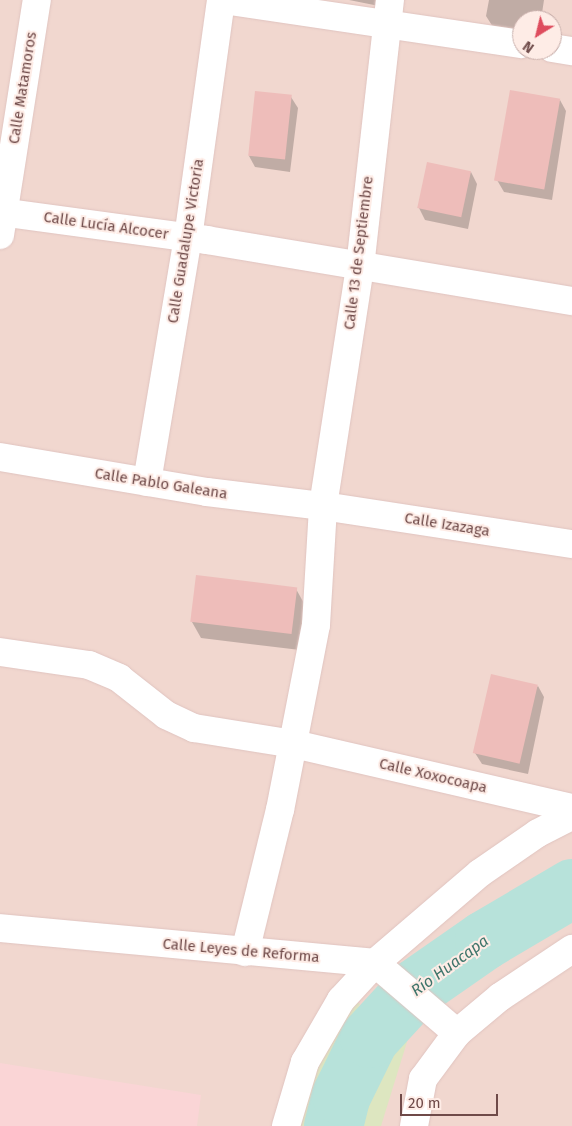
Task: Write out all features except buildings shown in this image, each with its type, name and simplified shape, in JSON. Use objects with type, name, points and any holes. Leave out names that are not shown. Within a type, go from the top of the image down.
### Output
[{"type":"street","name":"Calle Matamoros","points":[[1,220],[37,0]]},
{"type":"street","points":[[222,0],[388,11],[512,42]]},
{"type":"street","name":"Calle Guadalupe Victoria","points":[[147,482],[188,238],[222,0]]},
{"type":"street","name":"Calle 13 de Septiembre","points":[[294,744],[316,625],[322,506],[360,267],[388,11]]},
{"type":"street","name":"Calle Lucía Alcocer","points":[[1,220],[188,238],[572,301]]},
{"type":"street","name":"Calle Pablo Galeana","points":[[0,458],[147,482],[322,506]]},
{"type":"street","name":"Calle Izazaga","points":[[322,506],[572,544]]},
{"type":"street","name":"Calle Xoxocoapa","points":[[0,652],[89,665],[119,678],[166,715],[194,728],[294,744],[572,808]]},
{"type":"street","points":[[245,952],[294,744]]},
{"type":"street","points":[[286,1126],[305,1062],[341,1000],[381,967],[480,873],[538,833],[572,816]]},
{"type":"street","name":"Calle Leyes de Reforma","points":[[0,928],[381,967]]},
{"type":"street","points":[[414,1126],[423,1079],[457,1033],[500,997],[572,949]]},
{"type":"street","points":[[381,967],[457,1033]]},
{"type":"shaded area","points":[[0,0],[572,0],[572,1126],[0,1126]]},
{"type":"shaded area","points":[[0,1063],[201,1095],[197,1126],[0,1126]]},
{"type":"green space","points":[[349,995],[360,1004],[333,1050],[315,1098],[309,1126],[289,1126]]},
{"type":"green space","points":[[393,1032],[407,1042],[381,1126],[362,1126],[379,1058]]},
{"type":"waterway","name":"Río Huacapa","points":[[333,1126],[341,1095],[369,1038],[415,988],[484,940],[572,888]]}]
